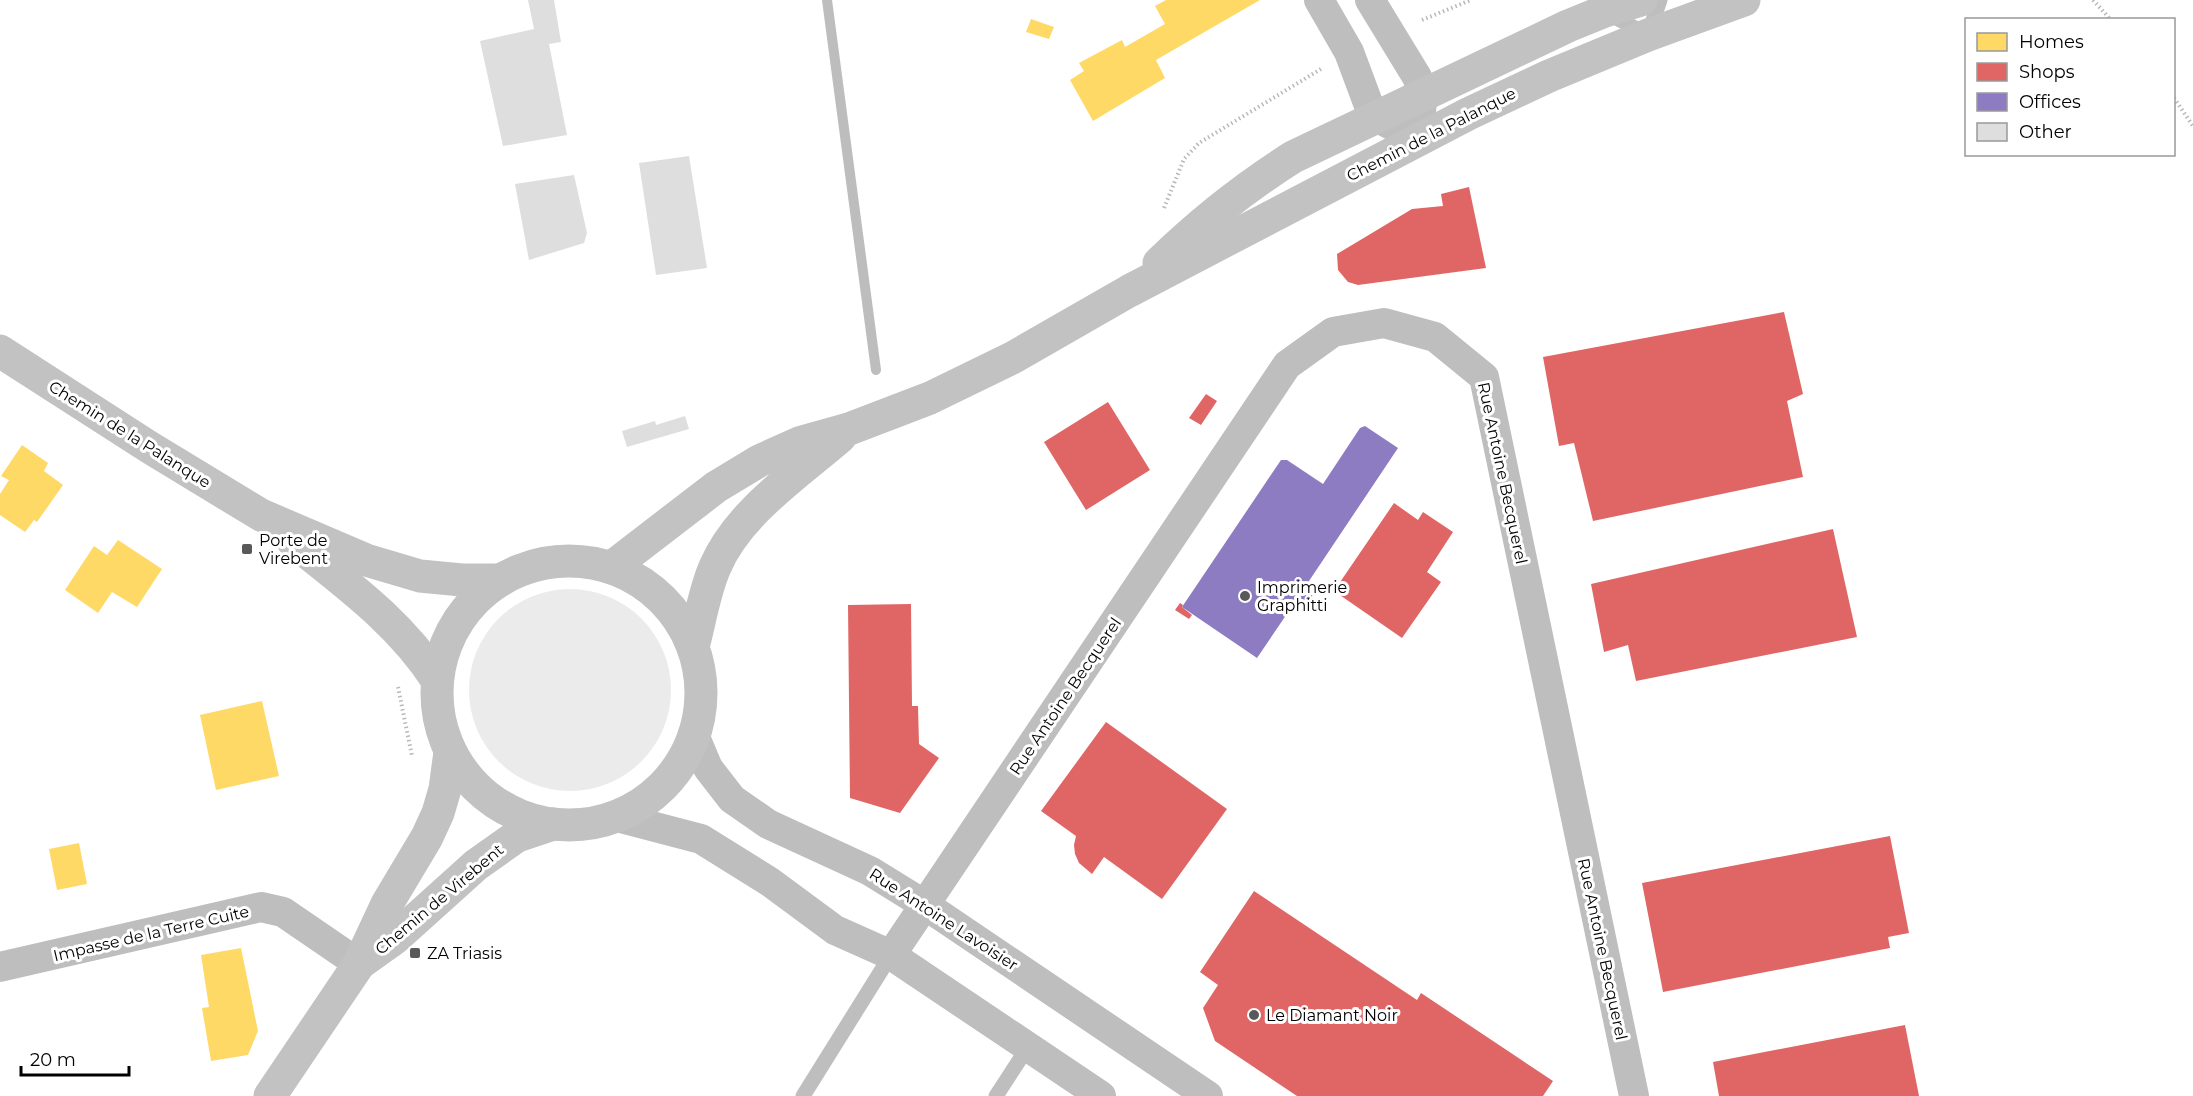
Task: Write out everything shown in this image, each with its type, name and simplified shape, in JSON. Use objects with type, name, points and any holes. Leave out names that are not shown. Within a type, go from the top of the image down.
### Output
[{"type":"street","points":[[1319,0],[1349,52],[1368,103],[1376,117],[1418,139],[1424,93],[1417,77],[1370,0]]},
{"type":"street","name":"Chemin de la Palanque","points":[[1129,291],[1192,230],[1252,183],[1293,157],[1568,26],[1602,6],[1641,0]]},
{"type":"street","name":"Chemin de la Palanque","points":[[612,567],[716,488],[759,461],[799,443],[849,429],[930,398],[1014,357],[1129,291],[1418,139],[1549,76],[1648,35],[1744,0]]},
{"type":"street","name":"Rue Antoine Becquerel","points":[[891,956],[1287,366],[1333,332],[1384,323],[1435,337],[1484,377],[1634,1096]]},
{"type":"street","name":"Chemin de la Palanque","points":[[0,351],[149,447],[261,515],[366,560],[420,576],[462,580],[500,580]]},
{"type":"street","name":"Chemin de la Palanque","points":[[693,647],[714,568],[724,548],[751,514],[849,429]]},
{"type":"street","name":"Chemin de la Palanque","points":[[261,515],[393,624],[421,655],[437,680]]},
{"type":"street","points":[[554,561],[583,561],[612,567],[647,585],[674,613],[693,647],[701,676],[701,707],[694,737],[677,771],[650,798],[617,817],[585,825],[553,824],[521,817],[492,801],[468,779],[450,752],[438,717],[437,680],[447,641],[468,606],[500,580],[526,568],[554,561]]},
{"type":"street","name":"Rue Antoine Lavoisier","points":[[694,737],[708,768],[732,799],[768,824],[870,871],[925,904],[1208,1096]]},
{"type":"street","name":"Chemin de Virebent","points":[[270,1096],[359,964],[387,904],[427,837],[438,813],[445,789],[450,752]]},
{"type":"street","points":[[617,817],[700,840],[770,882],[835,930],[891,956],[1101,1096]]},
{"type":"street","name":"Chemin de Virebent","points":[[359,964],[395,938],[476,865],[517,836],[553,824]]},
{"type":"street","name":"Impasse de la Terre Cuite","points":[[0,968],[261,907],[283,912],[359,964]]},
{"type":"lane","points":[[1602,6],[1648,35],[1660,0]]},
{"type":"lane","points":[[803,1096],[891,956]]},
{"type":"lane","points":[[996,1096],[1028,1047]]},
{"type":"path","points":[[1390,32],[1471,0]]},
{"type":"path","points":[[2093,0],[2109,18]]},
{"type":"path","points":[[1163,209],[1184,159],[1199,143],[1349,52]]},
{"type":"path","points":[[2175,99],[2193,126]]},
{"type":"path","points":[[397,683],[412,766]]},
{"type":"shaded area","points":[[560,589],[580,589],[609,596],[642,618],[664,651],[671,690],[664,729],[642,762],[609,784],[580,791],[560,791],[531,784],[498,762],[476,729],[469,700],[469,680],[476,651],[498,618],[531,596]]},
{"type":"building: Homes","points":[[1166,0],[1260,0],[1156,60],[1165,78],[1093,121],[1070,80],[1084,71],[1079,63],[1122,40],[1125,47],[1165,24],[1155,6]]},
{"type":"building: Homes","points":[[1031,19],[1054,27],[1049,39],[1026,32]]},
{"type":"building: Homes","points":[[22,445],[48,463],[44,471],[63,485],[37,522],[34,520],[25,532],[0,515],[0,494],[9,480],[1,476]]},
{"type":"building: Homes","points":[[118,540],[162,569],[137,607],[112,592],[98,613],[65,590],[94,546],[107,555]]},
{"type":"building: Homes","points":[[262,701],[279,776],[216,790],[200,715]]},
{"type":"building: Homes","points":[[79,843],[87,884],[57,890],[49,849]]},
{"type":"building: Homes","points":[[241,948],[258,1031],[248,1055],[211,1061],[202,1008],[209,1007],[201,955]]},
{"type":"building: Shops","points":[[1469,187],[1486,268],[1358,285],[1348,282],[1338,270],[1337,254],[1412,209],[1443,206],[1441,194]]},
{"type":"building: Shops","points":[[1784,312],[1803,394],[1787,401],[1803,477],[1593,521],[1574,443],[1559,446],[1543,357]]},
{"type":"building: Shops","points":[[1206,394],[1217,401],[1201,425],[1189,418]]},
{"type":"building: Shops","points":[[1108,402],[1150,470],[1086,510],[1044,442]]},
{"type":"building: Shops","points":[[1394,503],[1418,520],[1423,512],[1453,532],[1427,572],[1441,582],[1402,638],[1334,591]]},
{"type":"building: Shops","points":[[1833,529],[1857,637],[1636,681],[1628,645],[1604,652],[1591,584]]},
{"type":"building: Shops","points":[[1180,603],[1192,615],[1189,619],[1175,610]]},
{"type":"building: Shops","points":[[911,604],[912,706],[918,706],[919,744],[939,758],[900,813],[850,798],[848,605]]},
{"type":"building: Shops","points":[[1106,722],[1227,809],[1162,899],[1104,857],[1092,874],[1079,863],[1075,854],[1076,836],[1041,811]]},
{"type":"building: Shops","points":[[1890,836],[1909,933],[1888,937],[1890,948],[1663,992],[1642,883]]},
{"type":"building: Shops","points":[[1254,891],[1417,1000],[1421,993],[1553,1081],[1543,1096],[1297,1096],[1215,1041],[1203,1008],[1218,985],[1200,972]]},
{"type":"building: Shops","points":[[1905,1025],[1919,1096],[1719,1096],[1713,1062]]},
{"type":"building: Offices","points":[[1365,426],[1398,448],[1307,584],[1316,590],[1304,608],[1295,602],[1257,658],[1182,607],[1281,460],[1287,460],[1323,484],[1360,428]]},
{"type":"building: Other","points":[[528,0],[554,0],[561,42],[549,44],[567,135],[503,146],[480,41],[534,29]]},
{"type":"building: Other","points":[[689,156],[707,268],[656,275],[639,163]]},
{"type":"building: Other","points":[[574,175],[587,233],[584,243],[529,260],[515,184]]},
{"type":"building: Other","points":[[685,416],[689,429],[627,447],[622,431],[655,421],[656,425]]},
{"type":"waterway","points":[[827,0],[876,370]]},
{"type":"place","name":"Porte de Virebent","points":[[247,549]]},
{"type":"place","name":"Imprimerie Graphitti","points":[[1245,596]]},
{"type":"place","name":"ZA Triasis","points":[[415,953]]},
{"type":"place","name":"Le Diamant Noir","points":[[1254,1015]]}]
